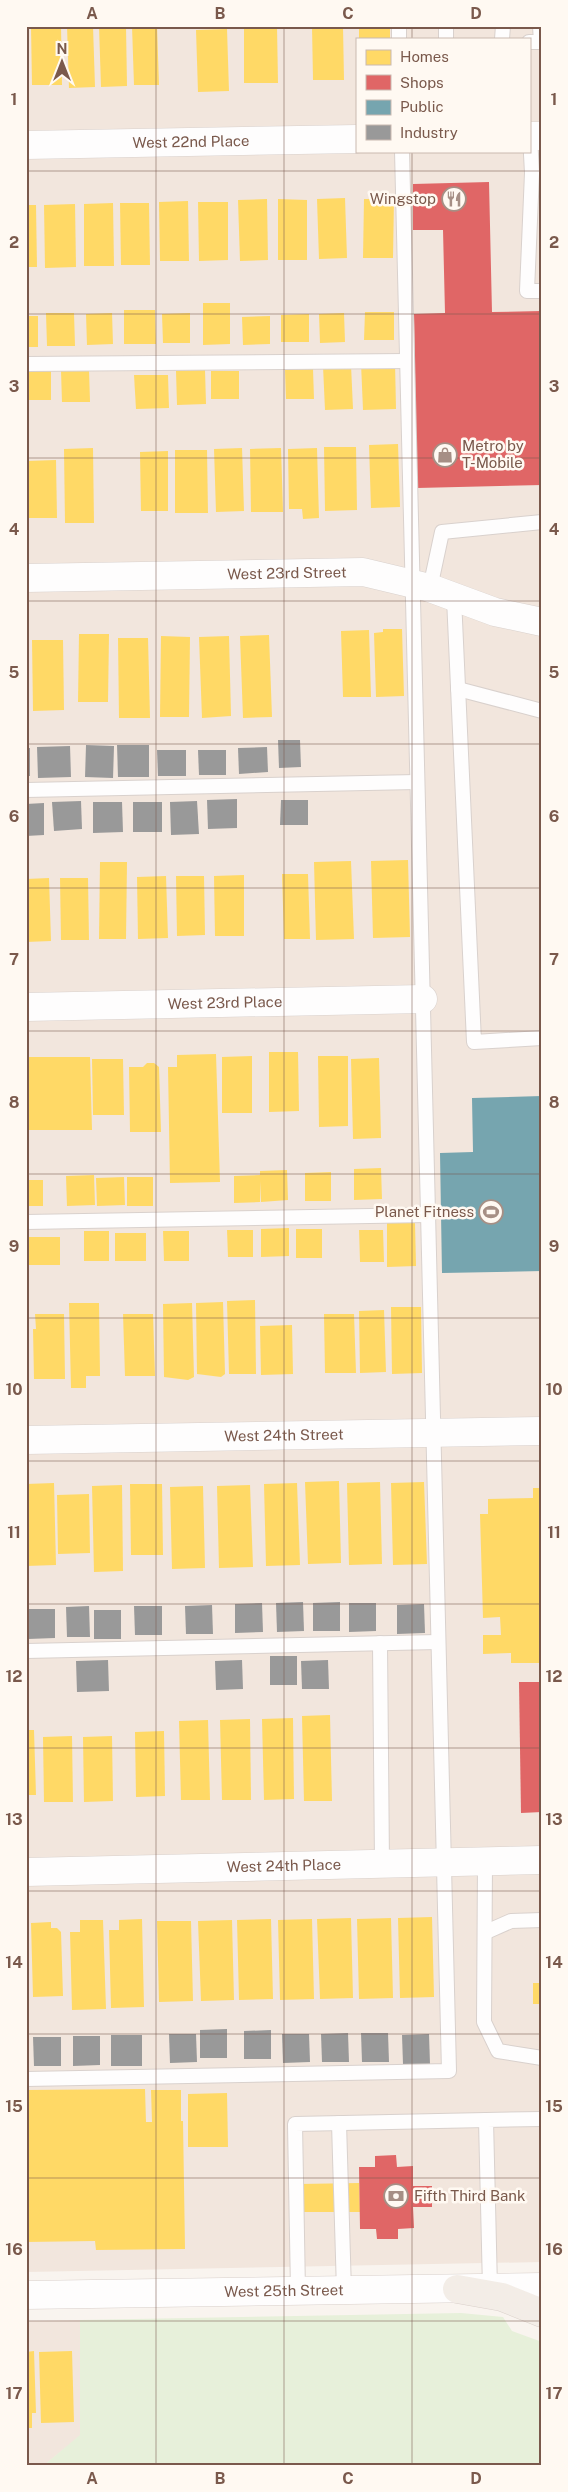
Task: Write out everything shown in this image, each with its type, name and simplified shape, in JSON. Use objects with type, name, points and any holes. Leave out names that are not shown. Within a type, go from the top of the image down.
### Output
[{"type":"main road","points":[[456,2289],[502,2297],[542,2313]]},
{"type":"street","name":"West 22nd Place","points":[[26,145],[356,138]]},
{"type":"street","name":"West 23rd Street","points":[[26,578],[363,572],[432,590],[495,612],[542,622]]},
{"type":"street","name":"West 23rd Place","points":[[26,1007],[423,999]]},
{"type":"street","name":"West 24th Street","points":[[26,1440],[542,1431]]},
{"type":"street","name":"West 24th Place","points":[[26,1872],[542,1860]]},
{"type":"street","name":"West 25th Street","points":[[26,2295],[542,2287]]},
{"type":"lane","points":[[530,42],[541,42],[540,26]]},
{"type":"lane","points":[[534,136],[527,291],[542,291]]},
{"type":"lane","points":[[402,152],[407,361],[432,590],[458,689],[474,1042],[542,1038]]},
{"type":"lane","points":[[26,364],[407,361]]},
{"type":"lane","points":[[26,2079],[449,2071],[418,782],[432,590],[442,532],[542,522]]},
{"type":"lane","points":[[458,689],[542,711]]},
{"type":"lane","points":[[26,790],[418,782]]},
{"type":"lane","points":[[26,1222],[428,1215]]},
{"type":"lane","points":[[26,1650],[438,1642]]},
{"type":"lane","points":[[380,1643],[382,1864]]},
{"type":"lane","points":[[485,1862],[484,2022],[498,2051],[542,2058]]},
{"type":"lane","points":[[486,1932],[511,1921],[542,1920]]},
{"type":"lane","points":[[298,2291],[295,2124],[542,2119]]},
{"type":"lane","points":[[486,2120],[490,2288]]},
{"type":"lane","points":[[339,2123],[344,2291]]},
{"type":"shaded area","points":[[26,26],[542,26],[542,2262],[26,2272]]},
{"type":"shaded area","points":[[80,2320],[80,2436],[43,2466],[26,2466],[26,2321]]},
{"type":"green space","points":[[461,2313],[503,2317],[512,2331],[542,2342],[542,2466],[43,2466],[80,2435],[80,2320]]},
{"type":"building: Homes","points":[[31,26],[61,26],[62,85],[32,85]]},
{"type":"building: Homes","points":[[67,26],[93,26],[95,87],[69,88]]},
{"type":"building: Homes","points":[[99,26],[126,26],[127,86],[101,87]]},
{"type":"building: Homes","points":[[132,26],[157,26],[159,85],[134,85]]},
{"type":"building: Homes","points":[[244,26],[277,26],[278,83],[244,83]]},
{"type":"building: Homes","points":[[312,26],[343,26],[344,80],[313,80]]},
{"type":"building: Homes","points":[[359,26],[390,26],[390,38],[359,38]]},
{"type":"building: Homes","points":[[227,29],[229,91],[198,92],[196,30]]},
{"type":"building: Homes","points":[[345,198],[347,258],[319,259],[317,199]]},
{"type":"building: Homes","points":[[267,199],[268,260],[240,261],[238,200]]},
{"type":"building: Homes","points":[[278,199],[307,200],[307,260],[278,260]]},
{"type":"building: Homes","points":[[364,199],[394,199],[393,258],[363,258]]},
{"type":"building: Homes","points":[[188,201],[189,261],[160,261],[159,202]]},
{"type":"building: Homes","points":[[198,202],[228,202],[228,260],[199,261]]},
{"type":"building: Homes","points":[[113,203],[114,266],[84,266],[84,204]]},
{"type":"building: Homes","points":[[120,203],[149,203],[150,265],[121,265]]},
{"type":"building: Homes","points":[[75,204],[76,267],[45,268],[44,205]]},
{"type":"building: Homes","points":[[26,205],[36,205],[37,267],[26,267]]},
{"type":"building: Homes","points":[[203,303],[230,303],[230,344],[203,345]]},
{"type":"building: Homes","points":[[124,310],[155,310],[156,344],[124,344]]},
{"type":"building: Homes","points":[[365,312],[394,312],[394,340],[364,340]]},
{"type":"building: Homes","points":[[46,313],[74,313],[75,346],[47,346]]},
{"type":"building: Homes","points":[[112,313],[113,344],[87,345],[86,314]]},
{"type":"building: Homes","points":[[190,313],[190,343],[163,343],[162,314]]},
{"type":"building: Homes","points":[[344,313],[345,342],[320,343],[319,314]]},
{"type":"building: Homes","points":[[309,314],[309,342],[281,342],[281,315]]},
{"type":"building: Homes","points":[[26,316],[38,316],[38,347],[26,347]]},
{"type":"building: Homes","points":[[270,316],[270,344],[243,345],[242,317]]},
{"type":"building: Homes","points":[[395,362],[396,409],[363,410],[361,363]]},
{"type":"building: Homes","points":[[351,365],[353,409],[325,410],[323,366]]},
{"type":"building: Homes","points":[[313,369],[314,399],[286,399],[285,370]]},
{"type":"building: Homes","points":[[26,370],[51,370],[51,400],[26,400]]},
{"type":"building: Homes","points":[[89,370],[90,402],[62,402],[61,371]]},
{"type":"building: Homes","points":[[205,370],[206,404],[177,405],[176,371]]},
{"type":"building: Homes","points":[[211,371],[239,371],[239,399],[211,399]]},
{"type":"building: Homes","points":[[134,375],[168,375],[169,408],[136,409]]},
{"type":"building: Homes","points":[[398,444],[400,507],[371,508],[369,445]]},
{"type":"building: Homes","points":[[324,447],[356,447],[357,510],[325,511]]},
{"type":"building: Homes","points":[[93,448],[94,523],[65,523],[64,449]]},
{"type":"building: Homes","points":[[242,448],[244,511],[216,512],[214,449]]},
{"type":"building: Homes","points":[[281,448],[283,512],[251,512],[250,449]]},
{"type":"building: Homes","points":[[317,448],[319,518],[303,519],[302,509],[289,509],[288,449]]},
{"type":"building: Homes","points":[[175,450],[207,450],[208,513],[175,513]]},
{"type":"building: Homes","points":[[168,451],[168,511],[141,511],[140,452]]},
{"type":"building: Homes","points":[[56,460],[57,518],[27,518],[26,461]]},
{"type":"building: Homes","points":[[383,629],[402,629],[404,696],[376,697],[374,633],[383,632]]},
{"type":"building: Homes","points":[[369,630],[371,697],[343,697],[341,631]]},
{"type":"building: Homes","points":[[79,634],[109,634],[108,702],[78,702]]},
{"type":"building: Homes","points":[[269,635],[272,717],[243,718],[240,636]]},
{"type":"building: Homes","points":[[161,636],[190,637],[189,717],[160,717]]},
{"type":"building: Homes","points":[[229,636],[231,716],[202,718],[199,637]]},
{"type":"building: Homes","points":[[118,638],[148,638],[150,718],[119,718]]},
{"type":"building: Homes","points":[[32,640],[63,640],[64,710],[33,711]]},
{"type":"building: Homes","points":[[408,860],[410,937],[373,938],[371,861]]},
{"type":"building: Homes","points":[[351,861],[354,939],[316,940],[314,862]]},
{"type":"building: Homes","points":[[100,862],[127,862],[126,939],[99,939]]},
{"type":"building: Homes","points":[[282,874],[308,874],[310,939],[284,939]]},
{"type":"building: Homes","points":[[244,875],[244,936],[215,936],[214,876]]},
{"type":"building: Homes","points":[[166,876],[168,938],[138,939],[137,877]]},
{"type":"building: Homes","points":[[176,876],[204,876],[205,935],[177,936]]},
{"type":"building: Homes","points":[[49,878],[51,941],[26,942],[26,879]]},
{"type":"building: Homes","points":[[60,878],[88,878],[89,940],[61,940]]},
{"type":"building: Homes","points":[[269,1052],[298,1052],[299,1111],[269,1112]]},
{"type":"building: Homes","points":[[216,1054],[220,1182],[170,1183],[168,1067],[177,1067],[177,1055]]},
{"type":"building: Homes","points":[[252,1056],[252,1113],[222,1113],[222,1057]]},
{"type":"building: Homes","points":[[318,1056],[348,1056],[348,1126],[319,1127]]},
{"type":"building: Homes","points":[[26,1057],[90,1057],[92,1130],[26,1130]]},
{"type":"building: Homes","points":[[379,1058],[381,1138],[353,1139],[351,1059]]},
{"type":"building: Homes","points":[[92,1059],[123,1059],[124,1115],[93,1115]]},
{"type":"building: Homes","points":[[147,1063],[154,1063],[159,1067],[161,1132],[130,1132],[129,1067],[143,1067]]},
{"type":"building: Homes","points":[[381,1168],[382,1199],[354,1200],[354,1169]]},
{"type":"building: Homes","points":[[287,1170],[288,1200],[261,1202],[260,1181],[260,1202],[234,1203],[234,1176],[260,1175],[260,1171]]},
{"type":"building: Homes","points":[[331,1172],[331,1201],[305,1201],[305,1173]]},
{"type":"building: Homes","points":[[94,1175],[95,1205],[67,1206],[66,1176]]},
{"type":"building: Homes","points":[[124,1177],[125,1205],[97,1206],[96,1178]]},
{"type":"building: Homes","points":[[127,1177],[153,1177],[153,1206],[127,1206]]},
{"type":"building: Homes","points":[[26,1180],[43,1180],[43,1206],[26,1206]]},
{"type":"building: Homes","points":[[387,1223],[415,1223],[416,1266],[387,1267]]},
{"type":"building: Homes","points":[[289,1228],[289,1256],[261,1257],[261,1229]]},
{"type":"building: Homes","points":[[296,1229],[322,1229],[322,1258],[296,1258]]},
{"type":"building: Homes","points":[[227,1230],[253,1230],[253,1257],[228,1257]]},
{"type":"building: Homes","points":[[359,1230],[383,1230],[384,1262],[360,1262]]},
{"type":"building: Homes","points":[[84,1231],[109,1231],[109,1261],[84,1261]]},
{"type":"building: Homes","points":[[163,1231],[189,1231],[189,1261],[164,1261]]},
{"type":"building: Homes","points":[[115,1233],[146,1233],[146,1261],[115,1261]]},
{"type":"building: Homes","points":[[29,1237],[60,1237],[60,1265],[29,1265]]},
{"type":"building: Homes","points":[[255,1300],[256,1374],[229,1374],[227,1301]]},
{"type":"building: Homes","points":[[223,1302],[225,1374],[221,1377],[197,1374],[196,1303]]},
{"type":"building: Homes","points":[[69,1303],[99,1303],[100,1376],[86,1376],[86,1388],[71,1388]]},
{"type":"building: Homes","points":[[192,1303],[194,1377],[188,1380],[164,1377],[163,1304]]},
{"type":"building: Homes","points":[[391,1307],[421,1307],[422,1373],[392,1374]]},
{"type":"building: Homes","points":[[384,1310],[386,1372],[360,1373],[359,1311]]},
{"type":"building: Homes","points":[[35,1314],[64,1314],[65,1379],[34,1379],[33,1329],[36,1329]]},
{"type":"building: Homes","points":[[123,1314],[153,1314],[155,1376],[125,1376]]},
{"type":"building: Homes","points":[[324,1314],[354,1314],[356,1373],[325,1373]]},
{"type":"building: Homes","points":[[292,1325],[293,1374],[261,1375],[260,1326]]},
{"type":"building: Homes","points":[[339,1481],[341,1563],[308,1564],[305,1482]]},
{"type":"building: Homes","points":[[380,1482],[382,1564],[349,1565],[347,1483]]},
{"type":"building: Homes","points":[[424,1482],[427,1564],[393,1565],[391,1483]]},
{"type":"building: Homes","points":[[54,1483],[56,1565],[26,1566],[26,1484]]},
{"type":"building: Homes","points":[[297,1483],[300,1565],[266,1566],[264,1484]]},
{"type":"building: Homes","points":[[130,1484],[162,1484],[163,1555],[131,1555]]},
{"type":"building: Homes","points":[[122,1485],[123,1571],[94,1572],[92,1486]]},
{"type":"building: Homes","points":[[250,1485],[253,1567],[219,1568],[217,1486]]},
{"type":"building: Homes","points":[[203,1486],[205,1568],[172,1569],[170,1487]]},
{"type":"building: Homes","points":[[533,1488],[542,1488],[542,1663],[511,1663],[511,1653],[483,1654],[483,1635],[501,1635],[500,1617],[483,1618],[480,1514],[488,1514],[488,1499],[533,1498]]},
{"type":"building: Homes","points":[[89,1494],[90,1553],[58,1554],[57,1495]]},
{"type":"building: Homes","points":[[330,1715],[332,1801],[304,1801],[302,1716]]},
{"type":"building: Homes","points":[[293,1718],[294,1799],[264,1800],[262,1719]]},
{"type":"building: Homes","points":[[250,1719],[251,1800],[222,1800],[220,1720]]},
{"type":"building: Homes","points":[[208,1720],[210,1800],[181,1800],[179,1721]]},
{"type":"building: Homes","points":[[26,1730],[34,1730],[36,1795],[26,1795]]},
{"type":"building: Homes","points":[[164,1731],[165,1796],[136,1797],[135,1732]]},
{"type":"building: Homes","points":[[72,1736],[73,1802],[44,1802],[43,1737]]},
{"type":"building: Homes","points":[[112,1736],[113,1801],[84,1802],[83,1737]]},
{"type":"building: Homes","points":[[432,1917],[434,1997],[400,1998],[398,1918]]},
{"type":"building: Homes","points":[[351,1918],[353,1998],[320,1999],[317,1919]]},
{"type":"building: Homes","points":[[391,1918],[393,1998],[359,1999],[357,1919]]},
{"type":"building: Homes","points":[[142,1919],[144,2007],[111,2008],[109,1930],[119,1930],[119,1920]]},
{"type":"building: Homes","points":[[271,1919],[273,1999],[239,2000],[237,1920]]},
{"type":"building: Homes","points":[[312,1919],[314,1999],[280,2000],[278,1920]]},
{"type":"building: Homes","points":[[80,1920],[103,1920],[106,2009],[72,2010],[70,1932],[80,1932]]},
{"type":"building: Homes","points":[[232,1920],[234,2000],[201,2001],[198,1921]]},
{"type":"building: Homes","points":[[157,1921],[191,1921],[193,2001],[159,2002]]},
{"type":"building: Homes","points":[[51,1922],[51,1928],[57,1928],[61,1932],[63,1996],[33,1997],[31,1923]]},
{"type":"building: Homes","points":[[533,1983],[542,1983],[542,2004],[533,2004]]},
{"type":"building: Homes","points":[[145,2089],[146,2122],[152,2122],[151,2090],[181,2090],[185,2249],[96,2250],[95,2241],[26,2242],[26,2090]]},
{"type":"building: Homes","points":[[227,2093],[228,2147],[188,2147],[188,2094]]},
{"type":"building: Homes","points":[[359,2183],[360,2212],[301,2212],[300,2184]]},
{"type":"building: Homes","points":[[34,2351],[36,2413],[32,2413],[32,2428],[26,2428],[26,2352]]},
{"type":"building: Homes","points":[[72,2351],[74,2422],[41,2423],[39,2352]]},
{"type":"building: Shops","points":[[489,182],[492,312],[542,311],[542,485],[417,488],[414,314],[445,313],[443,230],[413,230],[413,184]]},
{"type":"building: Shops","points":[[519,1682],[542,1682],[542,1812],[521,1813]]},
{"type":"building: Shops","name":"Fifth Third Bank","points":[[396,2155],[397,2167],[413,2166],[413,2186],[432,2186],[432,2207],[413,2207],[414,2228],[398,2229],[398,2239],[377,2239],[376,2229],[360,2229],[359,2167],[375,2167],[375,2156]]},
{"type":"building: Public","name":"Planet Fitness","points":[[542,1096],[542,1271],[442,1273],[440,1153],[473,1152],[472,1098]]},
{"type":"building: Industry","points":[[278,740],[300,740],[301,767],[279,768]]},
{"type":"building: Industry","points":[[86,745],[114,746],[113,778],[85,777]]},
{"type":"building: Industry","points":[[117,745],[149,745],[149,777],[118,777]]},
{"type":"building: Industry","points":[[70,746],[71,777],[38,778],[37,747]]},
{"type":"building: Industry","points":[[267,747],[268,772],[239,774],[238,748]]},
{"type":"building: Industry","points":[[26,748],[30,748],[30,776],[26,776]]},
{"type":"building: Industry","points":[[157,750],[186,750],[186,776],[158,776]]},
{"type":"building: Industry","points":[[198,750],[226,750],[226,775],[199,775]]},
{"type":"building: Industry","points":[[237,799],[237,828],[208,829],[207,800]]},
{"type":"building: Industry","points":[[281,800],[308,800],[308,825],[280,825]]},
{"type":"building: Industry","points":[[81,801],[82,829],[54,831],[52,802]]},
{"type":"building: Industry","points":[[197,801],[199,834],[171,835],[170,802]]},
{"type":"building: Industry","points":[[93,802],[122,802],[123,832],[93,833]]},
{"type":"building: Industry","points":[[133,802],[162,802],[162,832],[133,832]]},
{"type":"building: Industry","points":[[44,803],[44,835],[26,836],[26,804]]},
{"type":"building: Industry","points":[[303,1602],[304,1631],[277,1632],[276,1603]]},
{"type":"building: Industry","points":[[340,1602],[340,1631],[313,1631],[313,1603]]},
{"type":"building: Industry","points":[[262,1603],[263,1632],[235,1633],[235,1604]]},
{"type":"building: Industry","points":[[349,1603],[376,1603],[376,1631],[349,1632]]},
{"type":"building: Industry","points":[[424,1604],[425,1633],[397,1634],[397,1605]]},
{"type":"building: Industry","points":[[212,1605],[213,1634],[186,1634],[185,1606]]},
{"type":"building: Industry","points":[[89,1606],[90,1637],[67,1637],[66,1607]]},
{"type":"building: Industry","points":[[134,1606],[162,1606],[162,1635],[135,1635]]},
{"type":"building: Industry","points":[[27,1609],[55,1609],[55,1638],[28,1639]]},
{"type":"building: Industry","points":[[94,1610],[121,1610],[121,1639],[94,1639]]},
{"type":"building: Industry","points":[[270,1656],[297,1656],[297,1685],[270,1685]]},
{"type":"building: Industry","points":[[108,1660],[109,1691],[77,1692],[76,1661]]},
{"type":"building: Industry","points":[[242,1660],[243,1689],[216,1690],[215,1661]]},
{"type":"building: Industry","points":[[328,1660],[329,1689],[302,1689],[301,1661]]},
{"type":"building: Industry","points":[[227,2029],[227,2058],[200,2058],[200,2030]]},
{"type":"building: Industry","points":[[271,2030],[271,2059],[244,2059],[244,2031]]},
{"type":"building: Industry","points":[[348,2033],[349,2062],[322,2062],[321,2034]]},
{"type":"building: Industry","points":[[361,2033],[388,2033],[389,2062],[362,2062]]},
{"type":"building: Industry","points":[[169,2034],[196,2034],[197,2062],[170,2063]]},
{"type":"building: Industry","points":[[282,2034],[309,2034],[310,2062],[283,2063]]},
{"type":"building: Industry","points":[[429,2034],[430,2064],[403,2064],[402,2035]]},
{"type":"building: Industry","points":[[111,2035],[142,2035],[142,2066],[111,2066]]},
{"type":"building: Industry","points":[[73,2036],[100,2036],[100,2065],[73,2066]]},
{"type":"building: Industry","points":[[33,2037],[61,2037],[61,2066],[34,2066]]},
{"type":"place","name":"Wingstop","points":[[454,199]]},
{"type":"place","name":"Metro by T-Mobile","points":[[445,455]]},
{"type":"place","name":"Planet Fitness","points":[[491,1212]]},
{"type":"place","name":"Fifth Third Bank","points":[[396,2196]]}]
